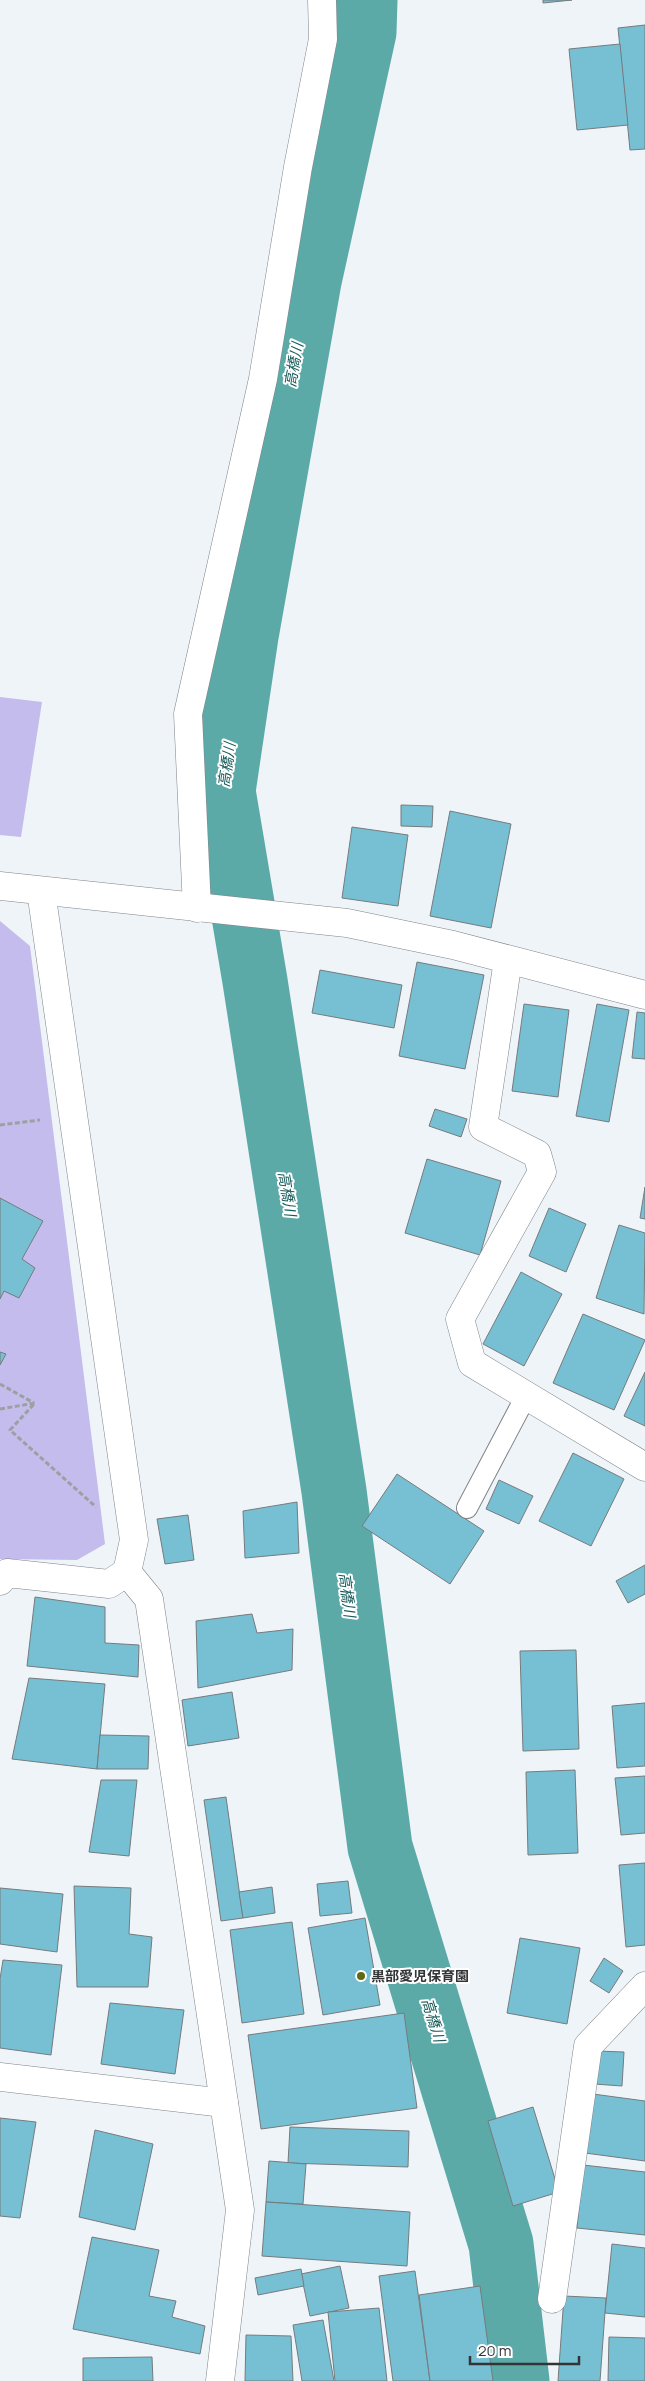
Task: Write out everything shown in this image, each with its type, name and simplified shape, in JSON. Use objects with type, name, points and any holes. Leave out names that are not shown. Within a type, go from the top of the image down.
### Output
[{"type":"street","points":[[197,908],[188,714],[263,379],[298,167],[323,39],[322,0]]},
{"type":"street","points":[[0,886],[347,923],[453,945],[645,995]]},
{"type":"street","points":[[0,1581],[7,1573],[109,1584],[127,1572],[134,1540],[41,891]]},
{"type":"street","points":[[508,960],[484,1128],[537,1154],[542,1172],[460,1319],[472,1364],[645,1467]]},
{"type":"street","points":[[127,1572],[149,1598],[240,2210],[220,2381]]},
{"type":"street","points":[[552,2299],[588,2046],[645,1986]]},
{"type":"street","points":[[0,2076],[224,2103]]},
{"type":"lane","points":[[467,1508],[526,1396]]},
{"type":"path","points":[[0,1125],[73,1115]]},
{"type":"path","points":[[0,1384],[35,1403]]},
{"type":"path","points":[[35,1403],[10,1430],[134,1540]]},
{"type":"path","points":[[0,1409],[35,1403]]},
{"type":"shaded area","points":[[0,697],[42,702],[21,837],[0,835]]},
{"type":"shaded area","points":[[0,921],[30,946],[105,1544],[77,1560],[0,1559]]},
{"type":"building","points":[[543,0],[572,0],[543,3]]},
{"type":"building","points":[[645,25],[645,149],[630,150],[618,28]]},
{"type":"building","points":[[620,44],[628,125],[577,130],[569,49]]},
{"type":"building","points":[[401,805],[433,806],[432,827],[401,826]]},
{"type":"building","points":[[450,811],[511,824],[491,928],[430,916]]},
{"type":"building","points":[[352,827],[408,835],[398,906],[342,898]]},
{"type":"building","points":[[417,962],[484,975],[465,1069],[399,1056]]},
{"type":"building","points":[[320,970],[402,985],[394,1028],[312,1013]]},
{"type":"building","points":[[524,1004],[569,1010],[558,1097],[512,1091]]},
{"type":"building","points":[[597,1004],[629,1010],[609,1122],[576,1116]]},
{"type":"building","points":[[637,1012],[645,1013],[645,1059],[632,1058]]},
{"type":"building","points":[[435,1109],[467,1119],[461,1137],[429,1126]]},
{"type":"building","points":[[427,1159],[501,1181],[480,1255],[405,1233]]},
{"type":"building","points":[[645,1187],[645,1219],[640,1218]]},
{"type":"building","points":[[0,1198],[43,1221],[22,1259],[35,1268],[19,1298],[4,1291],[0,1299]]},
{"type":"building","points":[[549,1208],[586,1224],[566,1272],[529,1256]]},
{"type":"building","points":[[619,1225],[645,1233],[644,1314],[596,1298]]},
{"type":"building","points":[[521,1272],[562,1294],[524,1366],[483,1344]]},
{"type":"building","points":[[583,1314],[645,1340],[614,1410],[553,1383]]},
{"type":"building","points":[[0,1352],[6,1354],[0,1365]]},
{"type":"building","points":[[645,1372],[645,1426],[624,1416]]},
{"type":"building","points":[[573,1453],[624,1479],[591,1546],[539,1521]]},
{"type":"building","points":[[397,1474],[484,1531],[450,1584],[362,1526]]},
{"type":"building","points":[[499,1480],[533,1496],[519,1524],[486,1509]]},
{"type":"building","points":[[297,1502],[299,1553],[245,1558],[243,1511]]},
{"type":"building","points":[[188,1515],[194,1560],[165,1564],[157,1519]]},
{"type":"building","points":[[645,1565],[645,1594],[628,1603],[616,1581]]},
{"type":"building","points":[[35,1597],[105,1607],[105,1643],[139,1645],[138,1677],[27,1666]]},
{"type":"building","points":[[252,1614],[257,1633],[293,1629],[292,1670],[198,1688],[196,1621]]},
{"type":"building","points":[[576,1650],[579,1749],[523,1751],[520,1651]]},
{"type":"building","points":[[29,1678],[105,1684],[97,1769],[12,1759]]},
{"type":"building","points":[[232,1692],[239,1738],[188,1746],[182,1700]]},
{"type":"building","points":[[645,1703],[645,1766],[617,1768],[612,1706]]},
{"type":"building","points":[[100,1735],[149,1736],[148,1769],[97,1769]]},
{"type":"building","points":[[575,1770],[578,1853],[528,1855],[526,1772]]},
{"type":"building","points":[[645,1776],[645,1833],[621,1835],[615,1778]]},
{"type":"building","points":[[101,1780],[137,1780],[129,1856],[89,1852]]},
{"type":"building","points":[[226,1797],[243,1918],[221,1921],[204,1800]]},
{"type":"building","points":[[645,1863],[645,1945],[626,1947],[619,1865]]},
{"type":"building","points":[[348,1881],[352,1913],[320,1916],[317,1884]]},
{"type":"building","points":[[74,1886],[131,1888],[129,1934],[152,1937],[148,1987],[77,1987]]},
{"type":"building","points":[[272,1887],[275,1913],[243,1918],[239,1892]]},
{"type":"building","points":[[0,1888],[63,1894],[57,1952],[0,1944]]},
{"type":"building","points":[[365,1918],[380,2005],[323,2015],[308,1928]]},
{"type":"building","points":[[292,1922],[304,2014],[242,2023],[230,1930]]},
{"type":"building","points":[[520,1938],[580,1948],[567,2024],[507,2013]]},
{"type":"building","points":[[604,1958],[623,1971],[609,1993],[590,1981]]},
{"type":"building","points":[[3,1960],[62,1965],[51,2055],[0,2048],[0,1979]]},
{"type":"building","points":[[110,2003],[184,2010],[175,2074],[101,2064]]},
{"type":"building","points":[[404,2013],[417,2108],[261,2129],[248,2035]]},
{"type":"building","points":[[596,2051],[624,2052],[622,2086],[594,2084]]},
{"type":"building","points":[[593,2094],[645,2101],[645,2161],[585,2153]]},
{"type":"building","points":[[533,2107],[559,2192],[513,2206],[488,2121]]},
{"type":"building","points":[[0,2118],[36,2122],[20,2218],[0,2216]]},
{"type":"building","points":[[290,2127],[409,2131],[408,2167],[288,2163]]},
{"type":"building","points":[[95,2130],[153,2144],[135,2230],[79,2217]]},
{"type":"building","points":[[269,2161],[306,2164],[303,2204],[266,2202]]},
{"type":"building","points":[[583,2165],[645,2172],[645,2235],[577,2228]]},
{"type":"building","points":[[266,2202],[410,2212],[407,2266],[262,2256]]},
{"type":"building","points":[[92,2237],[159,2250],[149,2296],[176,2301],[172,2317],[205,2326],[200,2354],[73,2329]]},
{"type":"building","points":[[612,2244],[645,2248],[645,2317],[605,2313]]},
{"type":"building","points":[[340,2266],[349,2308],[310,2316],[301,2274]]},
{"type":"building","points":[[301,2269],[304,2286],[258,2295],[255,2278]]},
{"type":"building","points":[[415,2271],[430,2381],[393,2381],[379,2276]]},
{"type":"building","points":[[480,2286],[493,2381],[430,2381],[419,2295]]},
{"type":"building","points":[[564,2296],[606,2298],[600,2381],[558,2381]]},
{"type":"building","points":[[379,2308],[387,2381],[335,2381],[328,2312]]},
{"type":"building","points":[[323,2320],[334,2381],[302,2381],[293,2325]]},
{"type":"building","points":[[246,2335],[291,2336],[293,2381],[245,2381]]},
{"type":"building","points":[[609,2337],[645,2338],[645,2381],[608,2381]]},
{"type":"building","points":[[152,2357],[153,2381],[83,2381],[83,2358]]},
{"type":"waterway","name":"高橋川","points":[[365,0],[364,32],[309,281],[246,636],[223,791],[255,981],[334,1491],[380,1847],[501,2244],[517,2381]]},
{"type":"place","name":"黒部愛児保育園","points":[[361,1976]]}]
